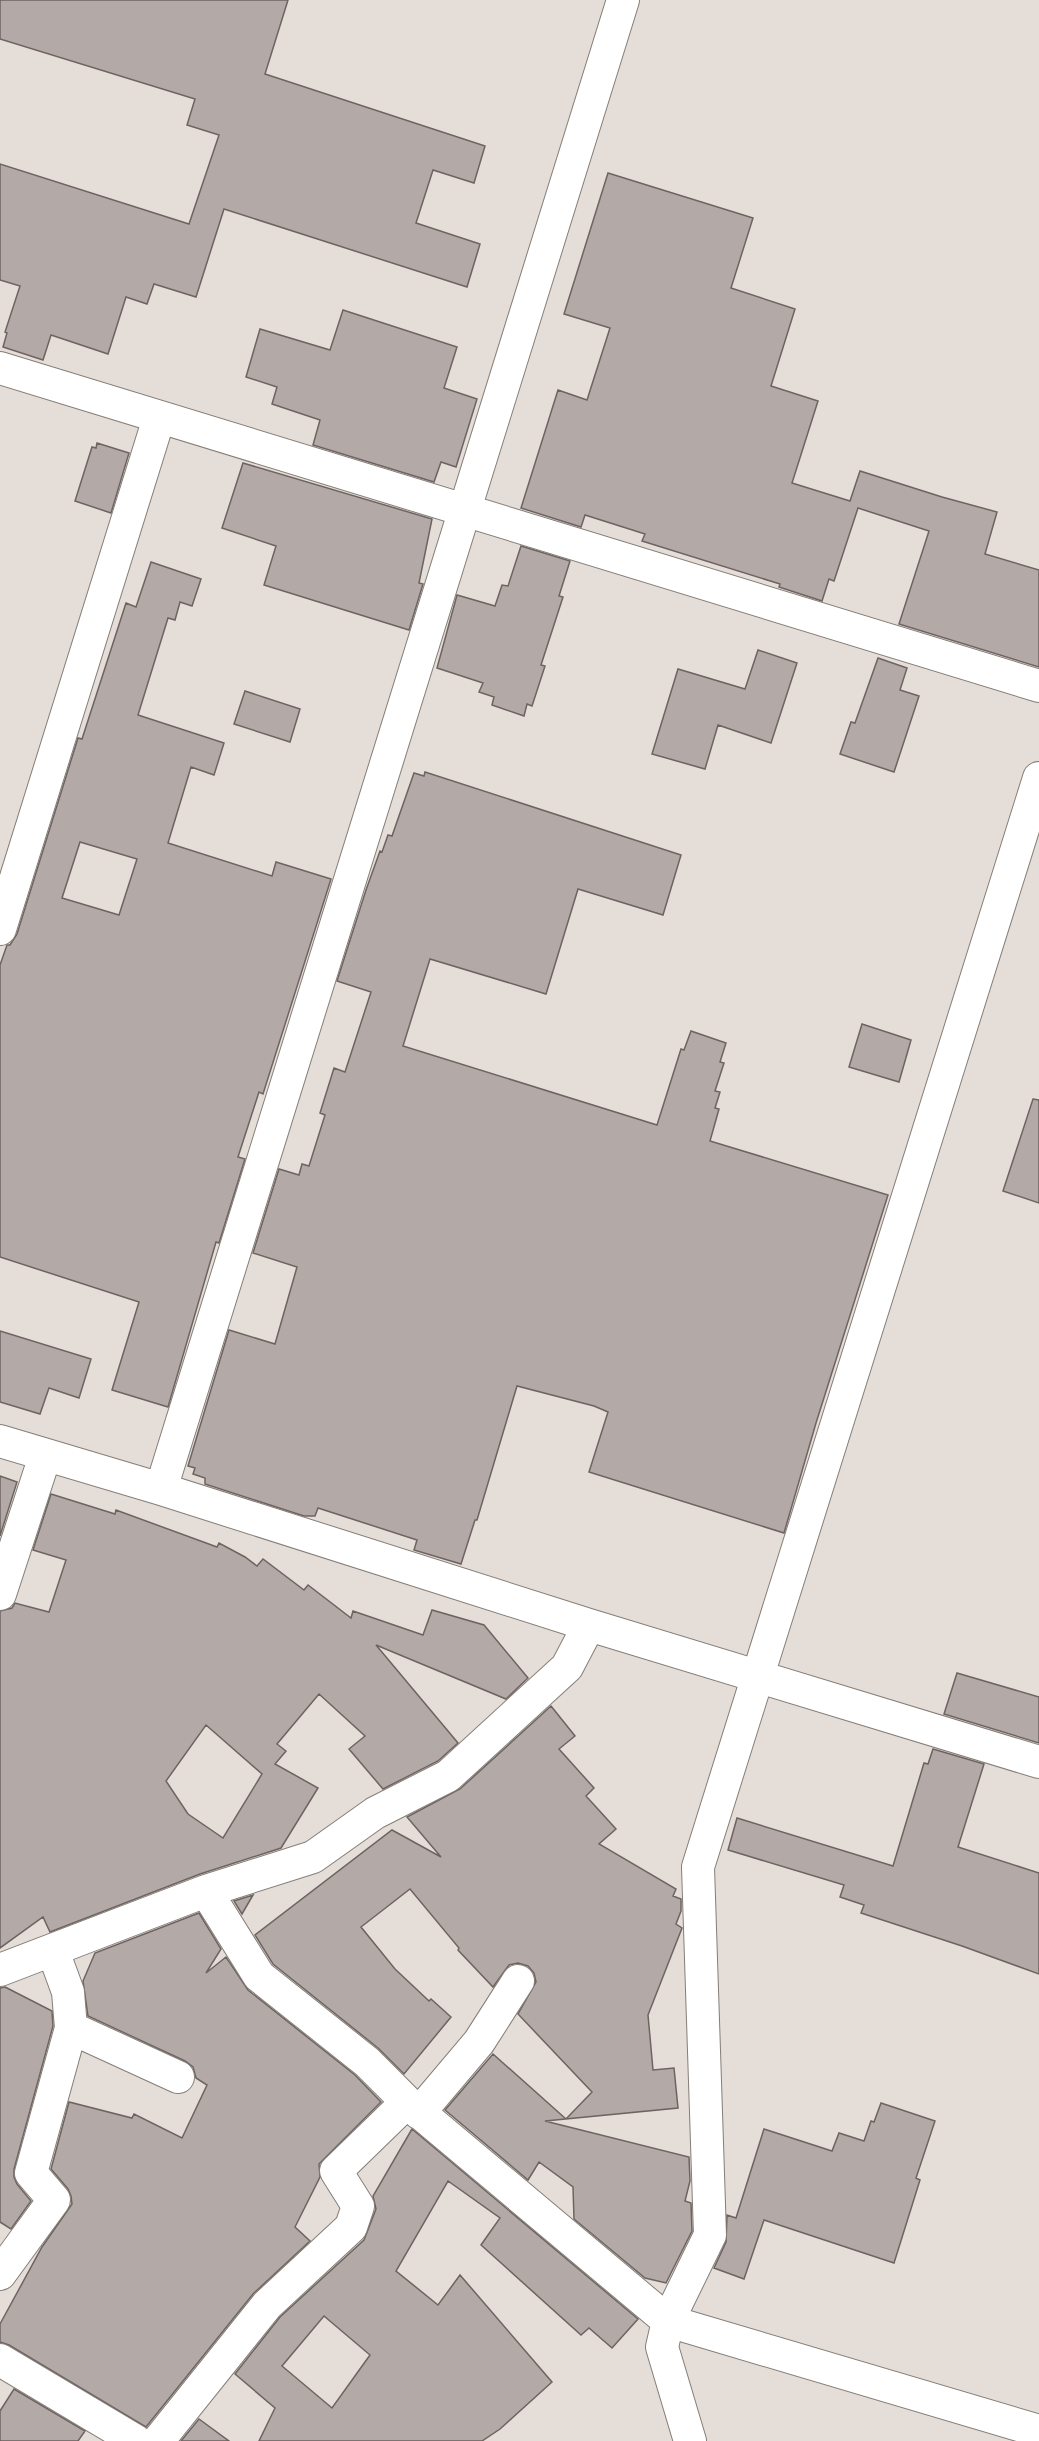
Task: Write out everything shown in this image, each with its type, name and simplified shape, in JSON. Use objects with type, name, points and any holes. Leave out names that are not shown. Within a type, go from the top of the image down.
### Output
[{"type":"street","points":[[161,1489],[623,0]]},
{"type":"street","points":[[0,368],[1039,686]]},
{"type":"street","points":[[0,929],[159,418]]},
{"type":"street","points":[[690,2441],[662,2346],[668,2321],[710,2235],[698,1867],[756,1675],[1039,778]]},
{"type":"street","points":[[0,1442],[161,1489],[589,1625],[1039,1762]]},
{"type":"street","points":[[0,1593],[45,1455]]},
{"type":"street","points":[[0,1970],[206,1892],[313,1857],[375,1814],[448,1776],[567,1666],[589,1625]]},
{"type":"street","points":[[206,1892],[259,1976],[367,2062],[413,2108],[668,2321],[1039,2431]]},
{"type":"street","points":[[0,2274],[54,2200],[31,2173],[71,2028],[68,1992],[53,1951]]},
{"type":"street","points":[[158,2441],[267,2305],[351,2227],[358,2206],[336,2171],[413,2108],[479,2042],[518,1981]]},
{"type":"street","points":[[71,2028],[178,2077]]},
{"type":"street","points":[[0,2360],[136,2441]]},
{"type":"building","points":[[0,0],[288,0],[265,74],[485,146],[474,183],[433,170],[416,223],[480,244],[467,287],[224,209],[196,297],[154,284],[147,304],[126,297],[108,354],[51,335],[43,360],[3,347],[7,333],[5,332],[20,286],[0,280],[0,164],[189,224],[219,135],[187,125],[195,99],[0,39]]},
{"type":"building","points":[[608,173],[753,218],[731,288],[795,309],[771,386],[818,401],[792,483],[850,501],[860,471],[997,512],[985,554],[1039,570],[1039,667],[899,624],[929,531],[858,508],[834,581],[829,579],[822,601],[779,587],[780,584],[642,541],[645,534],[585,515],[581,527],[521,508],[558,390],[587,400],[610,328],[564,314]]},
{"type":"building","points":[[343,310],[457,347],[444,388],[477,399],[456,467],[441,462],[434,482],[313,445],[320,420],[272,404],[277,387],[246,377],[260,329],[330,350]]},
{"type":"building","points":[[97,443],[129,453],[111,513],[75,501],[92,447],[96,448]]},
{"type":"building","points":[[243,463],[432,519],[419,583],[423,584],[409,630],[264,585],[276,546],[222,528]]},
{"type":"building","points":[[521,546],[570,561],[559,596],[563,597],[541,665],[545,666],[532,706],[527,704],[524,716],[492,705],[494,697],[479,692],[483,683],[437,668],[457,595],[495,606],[502,585],[508,586]]},
{"type":"building","points":[[151,562],[201,579],[192,606],[180,602],[175,620],[168,618],[138,715],[224,743],[214,775],[191,767],[168,843],[272,876],[276,862],[331,879],[263,1094],[259,1092],[238,1157],[245,1159],[219,1243],[216,1242],[168,1407],[112,1390],[139,1302],[0,1257],[0,965],[7,945],[10,945],[17,934],[78,738],[82,739],[126,603],[136,607]],"holes":[[[80,842],[137,859],[119,915],[62,898]]]},
{"type":"building","points":[[758,650],[797,663],[771,743],[718,725],[705,769],[652,754],[678,669],[745,689]]},
{"type":"building","points":[[878,658],[907,668],[900,690],[919,696],[894,772],[840,754],[851,722],[855,723]]},
{"type":"building","points":[[245,691],[300,709],[290,742],[234,724]]},
{"type":"building","points":[[425,772],[681,855],[663,915],[578,889],[546,994],[430,959],[403,1046],[657,1125],[681,1049],[684,1050],[691,1031],[726,1043],[720,1062],[724,1063],[715,1091],[720,1092],[715,1108],[719,1109],[710,1141],[888,1195],[784,1533],[589,1472],[608,1412],[594,1406],[517,1386],[477,1520],[475,1520],[461,1564],[414,1550],[417,1540],[318,1508],[315,1516],[304,1516],[205,1484],[205,1478],[193,1474],[195,1468],[188,1466],[229,1330],[275,1344],[297,1267],[253,1253],[279,1169],[299,1175],[302,1164],[309,1166],[325,1115],[320,1113],[334,1068],[345,1072],[371,992],[337,981],[380,851],[382,852],[388,835],[392,836],[414,773],[424,776]]},
{"type":"building","points":[[862,1024],[911,1040],[899,1082],[849,1067]]},
{"type":"building","points":[[1033,1099],[1039,1100],[1039,1203],[1003,1191]]},
{"type":"building","points":[[0,1331],[91,1359],[79,1398],[49,1388],[40,1414],[0,1402]]},
{"type":"building","points":[[0,1476],[17,1482],[0,1536]]},
{"type":"building","points":[[51,1494],[115,1514],[116,1510],[217,1547],[219,1543],[257,1566],[263,1559],[304,1590],[308,1585],[351,1618],[353,1611],[423,1635],[432,1610],[484,1625],[528,1678],[506,1699],[376,1645],[458,1743],[438,1761],[383,1789],[349,1749],[365,1736],[319,1694],[277,1744],[286,1751],[275,1764],[318,1788],[281,1848],[200,1874],[50,1932],[43,1917],[0,1948],[0,1611],[12,1608],[15,1603],[49,1612],[66,1560],[33,1550]],"holes":[[[206,1725],[262,1774],[223,1838],[188,1814],[166,1781]]]},
{"type":"building","points":[[957,1673],[1039,1697],[1039,1743],[944,1714]]},
{"type":"building","points":[[551,1706],[575,1736],[559,1749],[594,1788],[586,1796],[616,1829],[599,1844],[676,1889],[673,1896],[681,1899],[681,1911],[676,1924],[682,1928],[648,2015],[653,2070],[674,2068],[678,2108],[566,2119],[592,2092],[518,2014],[536,1982],[534,1973],[528,1966],[518,1963],[509,1965],[493,1987],[458,1950],[459,1948],[410,1889],[361,1927],[395,1969],[429,2001],[431,1999],[451,2017],[404,2074],[378,2048],[273,1964],[255,1935],[392,1830],[441,1857],[407,1817],[460,1789]]},
{"type":"building","points":[[933,1749],[984,1764],[958,1847],[1039,1873],[1039,1974],[861,1913],[864,1905],[840,1897],[844,1885],[728,1850],[737,1818],[893,1866],[924,1763],[928,1764]]},
{"type":"building","points":[[253,1895],[242,1914],[234,1901]]},
{"type":"building","points":[[199,1913],[221,1949],[206,1973],[226,1957],[248,1990],[355,2075],[381,2102],[319,2164],[320,2177],[295,2227],[310,2241],[253,2294],[146,2427],[9,2345],[0,2342],[0,2324],[42,2247],[72,2204],[68,2189],[51,2169],[69,2102],[132,2118],[134,2114],[182,2138],[207,2085],[196,2078],[193,2067],[185,2061],[88,2016],[83,1981],[95,1953]]},
{"type":"building","points":[[5,1987],[52,2011],[53,2026],[14,2169],[17,2184],[31,2201],[11,2229],[0,2222],[0,1988]]},
{"type":"building","points":[[493,2054],[566,2119],[545,2121],[689,2157],[690,2181],[685,2201],[691,2203],[692,2231],[666,2283],[645,2278],[574,2219],[573,2187],[539,2162],[528,2180],[445,2110]]},
{"type":"building","points":[[881,2103],[935,2121],[916,2178],[920,2180],[894,2263],[764,2220],[744,2279],[714,2268],[726,2242],[727,2215],[736,2218],[764,2129],[832,2151],[839,2133],[864,2141]]},
{"type":"building","points":[[412,2129],[638,2319],[612,2348],[589,2328],[581,2335],[481,2245],[500,2218],[448,2181],[396,2271],[438,2305],[460,2275],[552,2382],[500,2429],[482,2441],[259,2441],[275,2408],[235,2374],[280,2317],[364,2240],[376,2209],[373,2196]],"holes":[[[324,2316],[370,2355],[332,2408],[282,2366]]]},
{"type":"building","points":[[14,2389],[85,2431],[78,2441],[0,2441],[0,2411]]},
{"type":"building","points":[[199,2419],[229,2441],[181,2441]]}]
